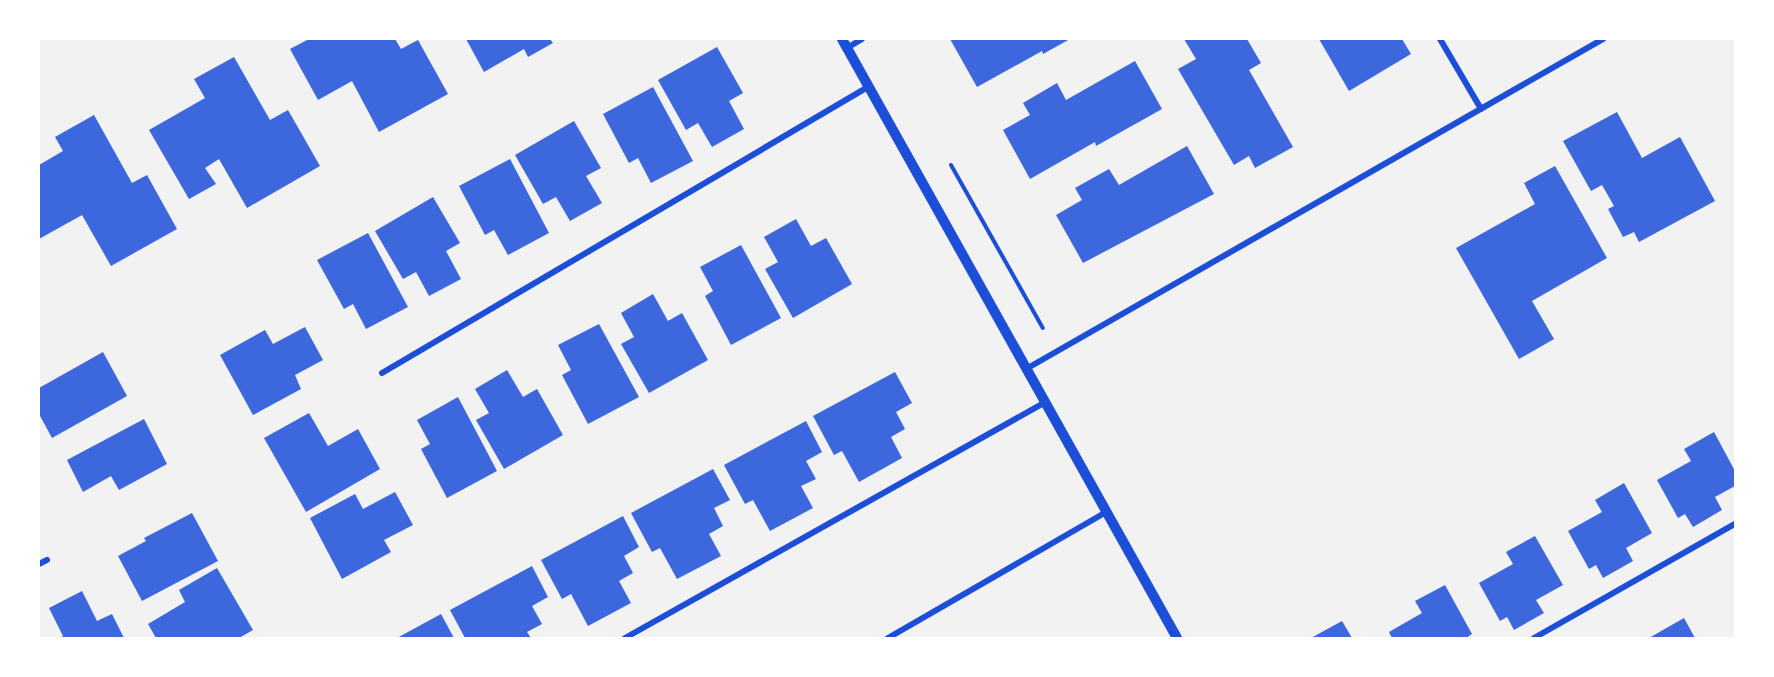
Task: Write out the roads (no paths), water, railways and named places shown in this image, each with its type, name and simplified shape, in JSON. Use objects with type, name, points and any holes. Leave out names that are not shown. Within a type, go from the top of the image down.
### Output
[{"type":"street","points":[[862,39],[844,44],[1177,638]]},
{"type":"street","points":[[1440,39],[1481,109]]},
{"type":"street","points":[[1026,369],[1603,39]]},
{"type":"street","points":[[382,373],[868,87]]},
{"type":"street","points":[[626,638],[1045,402]]},
{"type":"street","points":[[888,638],[1106,512]]},
{"type":"street","points":[[1534,638],[1735,524]]},
{"type":"street","points":[[39,564],[47,560]]}]
